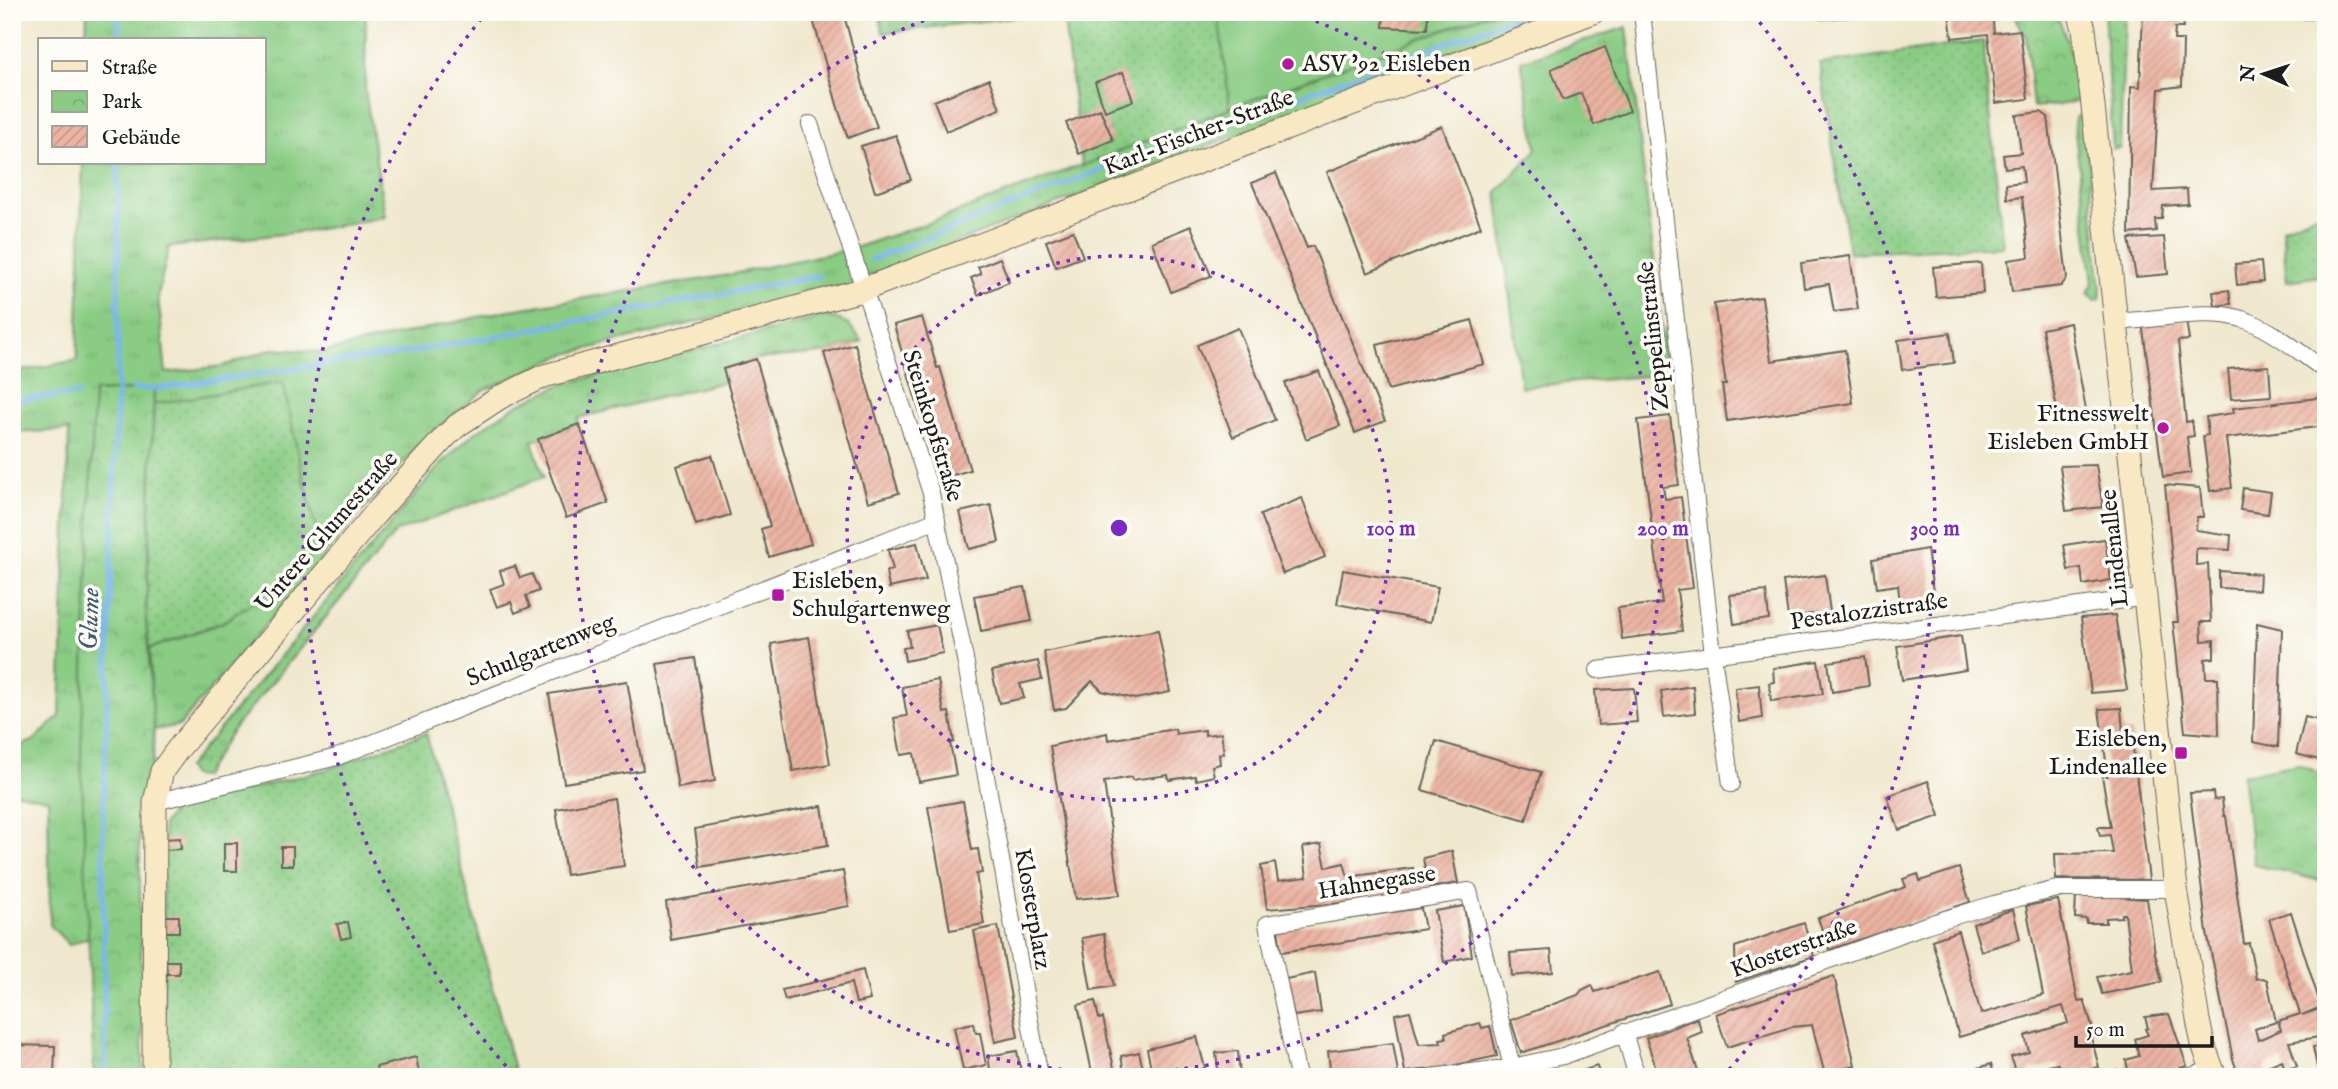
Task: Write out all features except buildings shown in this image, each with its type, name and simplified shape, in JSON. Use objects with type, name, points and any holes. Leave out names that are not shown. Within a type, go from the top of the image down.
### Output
[{"type":"street","name":"Karl-Fischer-Straße","points":[[861,283],[1593,12]]},
{"type":"street","name":"Zeppelinstraße","points":[[1642,12],[1713,655],[1731,784]]},
{"type":"street","name":"Lindenallee","points":[[2078,12],[2084,29],[2147,597],[2176,889],[2198,1020],[2213,1073]]},
{"type":"street","name":"Steinkopfstraße","points":[[810,124],[931,493],[981,750]]},
{"type":"street","name":"Untere Glumestraße","points":[[154,1077],[155,802],[162,771],[375,514],[458,425],[499,398],[544,376],[861,283]]},
{"type":"street","points":[[2116,317],[2128,321],[2212,315],[2241,318],[2282,340],[2326,371]]},
{"type":"street","name":"Schulgartenweg","points":[[155,802],[337,757],[937,520]]},
{"type":"street","name":"Pestalozzistraße","points":[[1598,670],[2147,597]]},
{"type":"street","name":"Klosterplatz","points":[[981,750],[1040,1077]]},
{"type":"street","name":"Klosterstraße","points":[[1430,1077],[1512,1067],[1563,1056],[1926,925],[1994,904],[2057,889],[2176,889]]},
{"type":"street","name":"Hahnegasse","points":[[1298,1077],[1267,924],[1469,891],[1512,1067]]},
{"type":"street","points":[[1624,1032],[1637,1077]]},
{"type":"street","points":[[2187,1077],[2213,1073]]},
{"type":"green space","points":[[87,12],[366,12],[365,90],[385,217],[308,231],[169,247],[158,295],[166,373],[223,366],[272,349],[324,352],[504,311],[723,276],[851,249],[934,221],[1492,12],[1557,12],[843,286],[563,355],[484,390],[422,441],[180,725],[154,730],[149,649],[223,622],[319,539],[283,383],[154,404],[154,389],[95,392],[81,756],[89,937],[69,945],[50,925],[48,799],[12,792],[12,749],[33,741],[60,716],[69,430],[12,433],[12,373],[77,360],[83,164],[266,164],[266,38],[86,38]]},
{"type":"green space","points":[[879,12],[1057,12],[883,33]]},
{"type":"green space","points":[[1063,12],[1218,12],[1230,108],[1082,166]]},
{"type":"green space","name":"ASV '92 Eisleben","points":[[1218,12],[1492,12],[1230,108]]},
{"type":"green space","points":[[2013,12],[2055,12],[2068,44],[2081,100],[2033,107],[2026,37]]},
{"type":"green space","points":[[2104,12],[2125,12],[2120,148],[2113,149]]},
{"type":"green space","points":[[1627,27],[1667,374],[1521,387],[1497,192],[1537,149],[1521,61]]},
{"type":"green space","points":[[1983,41],[2003,246],[1849,253],[1820,64]]},
{"type":"green space","points":[[2076,116],[2084,116],[2101,290],[2100,299],[2095,300],[2088,293],[2093,284],[2074,123]]},
{"type":"green space","points":[[2326,210],[2326,275],[2287,281],[2282,228]]},
{"type":"green space","points":[[824,316],[847,323],[862,342],[824,353],[756,359],[724,369],[727,381],[578,418],[579,424],[532,441],[544,477],[396,532],[231,732],[203,777],[192,776],[187,768],[439,466],[473,434],[517,405],[560,385]]},
{"type":"green space","points":[[283,382],[319,539],[302,570],[223,622],[149,649],[146,620],[154,404]]},
{"type":"green space","points":[[154,389],[146,620],[154,730],[153,764],[139,814],[143,1077],[94,1077],[81,756],[94,392]]},
{"type":"green space","points":[[426,733],[516,1077],[164,1077],[163,825],[174,809],[331,768]]},
{"type":"green space","points":[[2298,764],[2326,776],[2326,882],[2254,865],[2242,775]]},
{"type":"waterway","name":"Glume","points":[[119,12],[119,38]]},
{"type":"waterway","points":[[871,260],[1144,153],[1530,12]]},
{"type":"waterway","name":"Glume","points":[[105,1077],[103,825],[118,368],[118,164]]},
{"type":"waterway","points":[[133,389],[154,389],[411,352],[819,276]]},
{"type":"waterway","points":[[12,400],[78,394]]},
{"type":"place","name":"ASV '92 Eisleben","points":[[1288,64]]},
{"type":"place","name":"Fitnesswelt Eisleben GmbH","points":[[2163,428]]},
{"type":"place","name":"Eisleben, Schulgartenweg","points":[[778,595]]},
{"type":"place","name":"Eisleben, Lindenallee","points":[[2181,753]]}]
